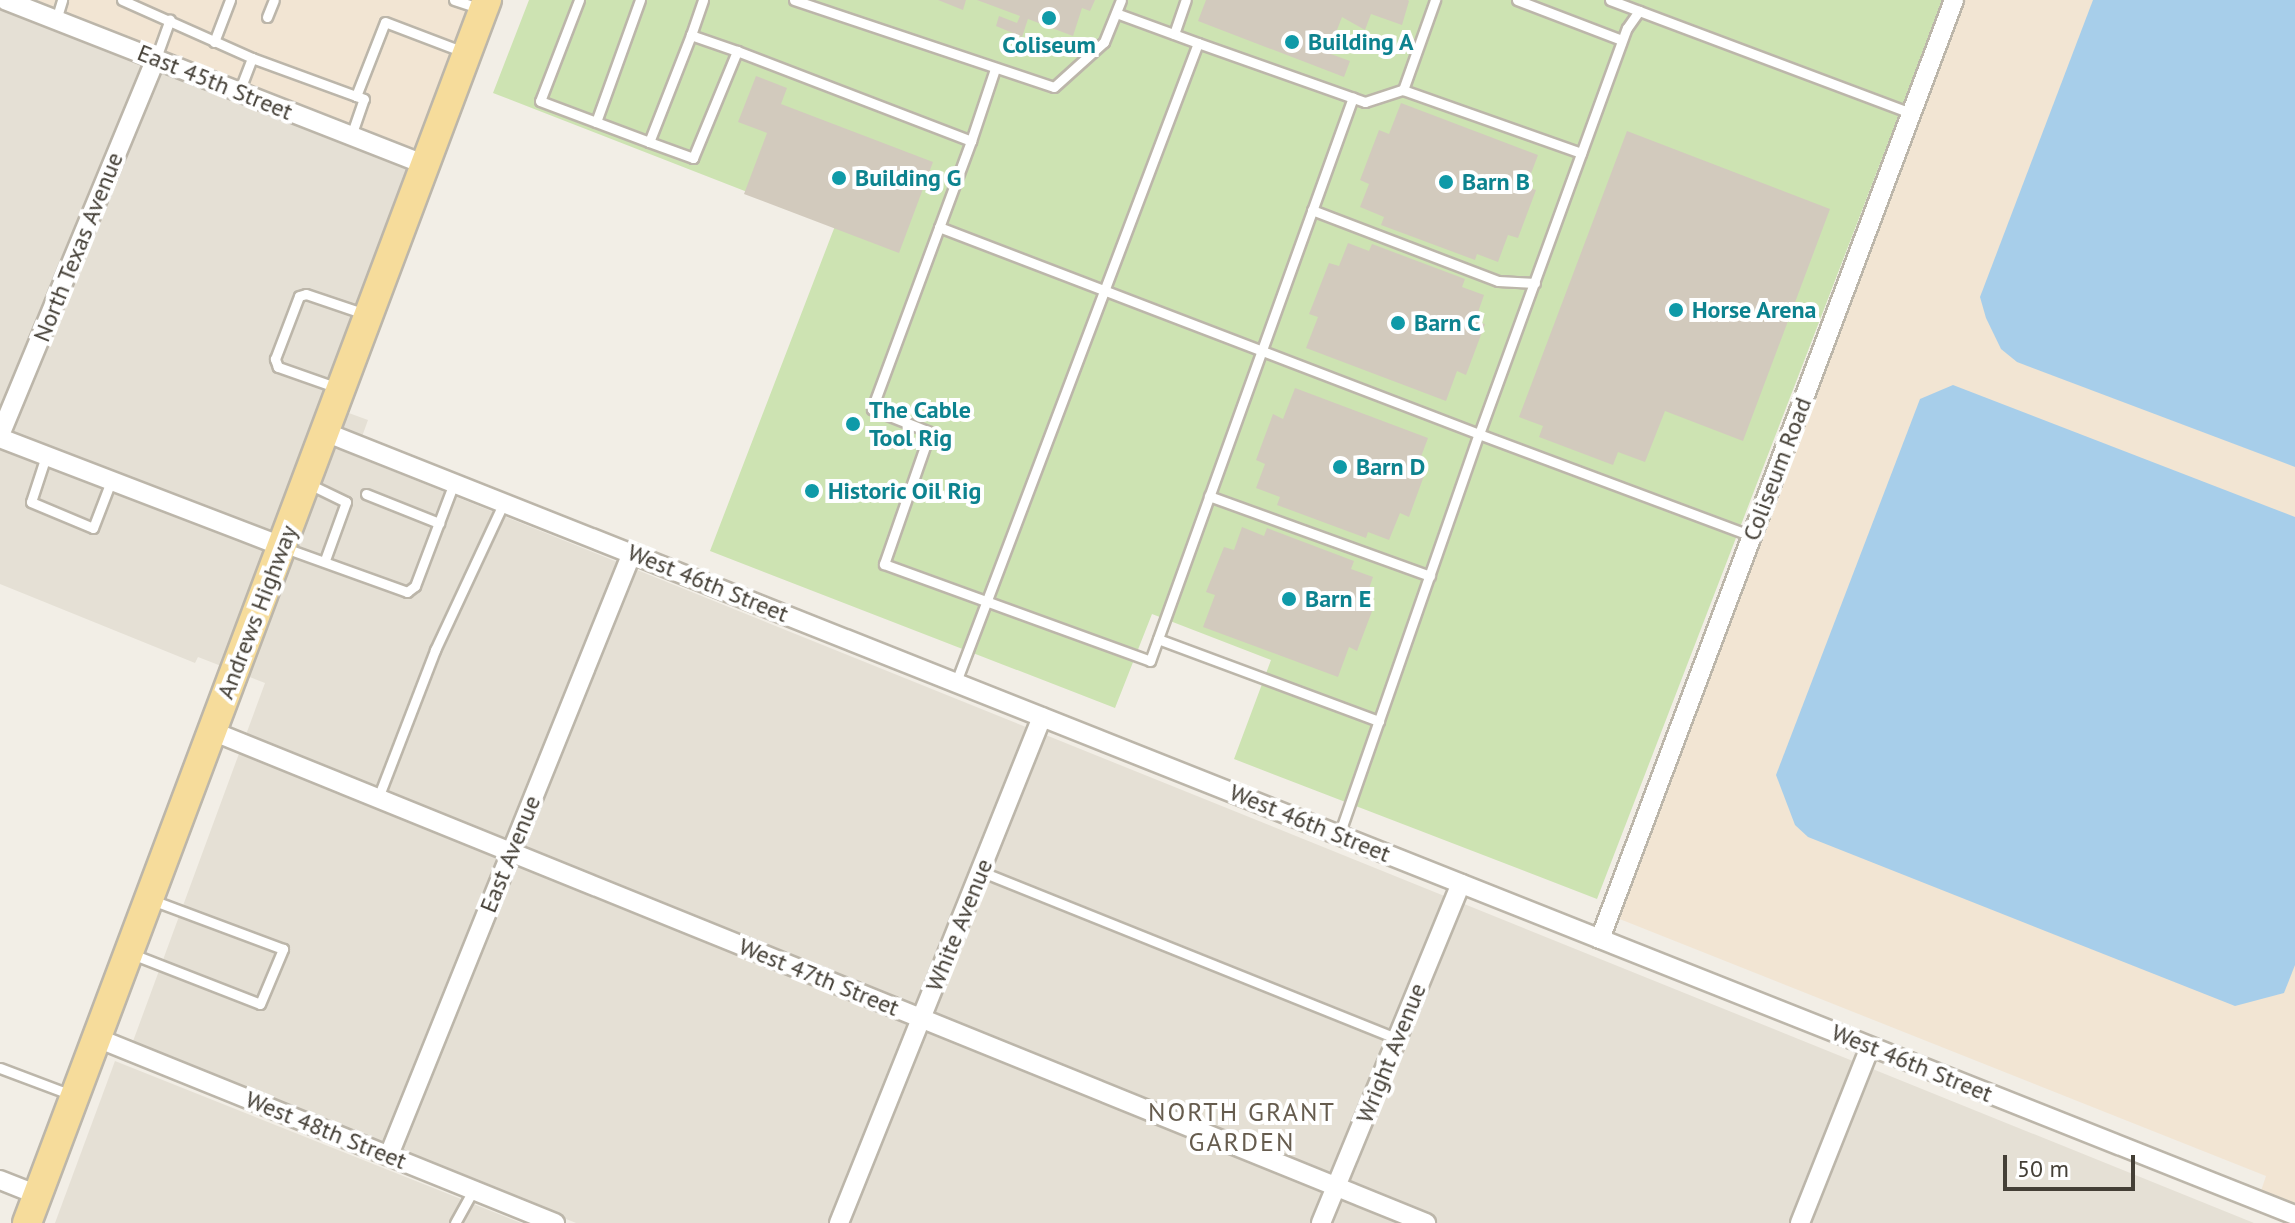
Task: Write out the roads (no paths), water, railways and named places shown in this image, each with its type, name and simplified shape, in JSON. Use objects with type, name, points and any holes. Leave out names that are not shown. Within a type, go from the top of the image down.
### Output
[{"type":"main road","name":"Andrews Highway","points":[[27,1223],[485,5]]},
{"type":"street","name":"East 45th Street","points":[[5,0],[425,165]]},
{"type":"street","name":"Coliseum Road","points":[[1600,939],[1954,0]]},
{"type":"street","name":"North Texas Avenue","points":[[0,437],[156,58]]},
{"type":"street","name":"West 46th Street","points":[[325,432],[2295,1215]]},
{"type":"street","points":[[0,437],[282,546]]},
{"type":"street","name":"East Avenue","points":[[389,1155],[632,553]]},
{"type":"street","name":"White Avenue","points":[[839,1223],[1042,717]]},
{"type":"street","name":"West 47th Street","points":[[212,731],[1426,1223]]},
{"type":"street","name":"Wright Avenue","points":[[1321,1223],[1461,884]]},
{"type":"street","name":"West 48th Street","points":[[97,1038],[555,1223]]},
{"type":"street","points":[[1800,1223],[1870,1047]]},
{"type":"street","points":[[0,1180],[38,1195]]},
{"type":"lane","points":[[56,20],[62,0]]},
{"type":"lane","points":[[122,0],[252,58],[364,99],[351,136]]},
{"type":"lane","points":[[214,42],[230,0]]},
{"type":"lane","points":[[267,17],[274,0]]},
{"type":"lane","points":[[454,0],[485,5]]},
{"type":"lane","points":[[579,0],[540,101],[693,158],[737,51]]},
{"type":"lane","points":[[596,122],[640,0]]},
{"type":"lane","points":[[649,142],[703,0]]},
{"type":"lane","points":[[794,0],[1054,87],[1104,42],[1121,0]]},
{"type":"lane","points":[[1174,34],[1186,0]]},
{"type":"lane","points":[[1403,90],[1435,0]]},
{"type":"lane","points":[[1517,0],[1622,40]]},
{"type":"lane","points":[[1610,0],[1911,113]]},
{"type":"lane","points":[[1339,835],[1479,434],[1622,40],[1639,11]]},
{"type":"lane","points":[[1116,13],[1365,102],[1403,90],[1581,153]]},
{"type":"lane","points":[[156,58],[170,19]]},
{"type":"lane","points":[[356,96],[385,22],[467,53]]},
{"type":"lane","points":[[691,35],[971,141]]},
{"type":"lane","points":[[956,682],[1198,43]]},
{"type":"lane","points":[[239,92],[252,58]]},
{"type":"lane","points":[[995,69],[872,409],[930,432],[884,564],[1150,661],[1353,97]]},
{"type":"lane","points":[[1312,210],[1498,281],[1535,283]]},
{"type":"lane","points":[[939,227],[1752,536]]},
{"type":"lane","points":[[341,390],[278,367],[275,359],[299,296],[306,294],[369,315]]},
{"type":"lane","points":[[46,456],[31,502],[93,528],[111,481]]},
{"type":"lane","points":[[306,483],[346,502],[325,560]]},
{"type":"lane","points":[[282,546],[407,592],[415,586],[454,483]]},
{"type":"lane","points":[[366,494],[439,523]]},
{"type":"lane","points":[[1209,496],[1430,576]]},
{"type":"lane","points":[[378,798],[435,650],[504,502]]},
{"type":"lane","points":[[1158,639],[1379,721]]},
{"type":"lane","points":[[980,871],[1397,1039]]},
{"type":"lane","points":[[129,953],[260,1004],[283,949],[149,899]]},
{"type":"lane","points":[[0,1068],[75,1096]]},
{"type":"lane","points":[[455,1223],[473,1190]]},
{"type":"water","points":[[2093,0],[2295,0],[2295,467],[2017,362],[2001,349],[1986,318],[1980,297]]},
{"type":"water","points":[[1953,385],[2295,517],[2295,965],[2284,993],[2235,1006],[1808,837],[1795,825],[1776,775],[1920,399]]},
{"type":"place","name":"Coliseum","points":[[1049,18]]},
{"type":"place","name":"Building A","points":[[1292,42]]},
{"type":"place","name":"Building G","points":[[839,178]]},
{"type":"place","name":"Barn B","points":[[1446,182]]},
{"type":"place","name":"Horse Arena","points":[[1676,310]]},
{"type":"place","name":"Barn C","points":[[1398,323]]},
{"type":"place","name":"The Cable Tool Rig","points":[[853,424]]},
{"type":"place","name":"Barn D","points":[[1340,467]]},
{"type":"place","name":"Historic Oil Rig","points":[[812,491]]},
{"type":"place","name":"Barn E","points":[[1289,599]]},
{"type":"district","name":"NORTH GRANT GARDEN","points":[[1242,1127]]}]
